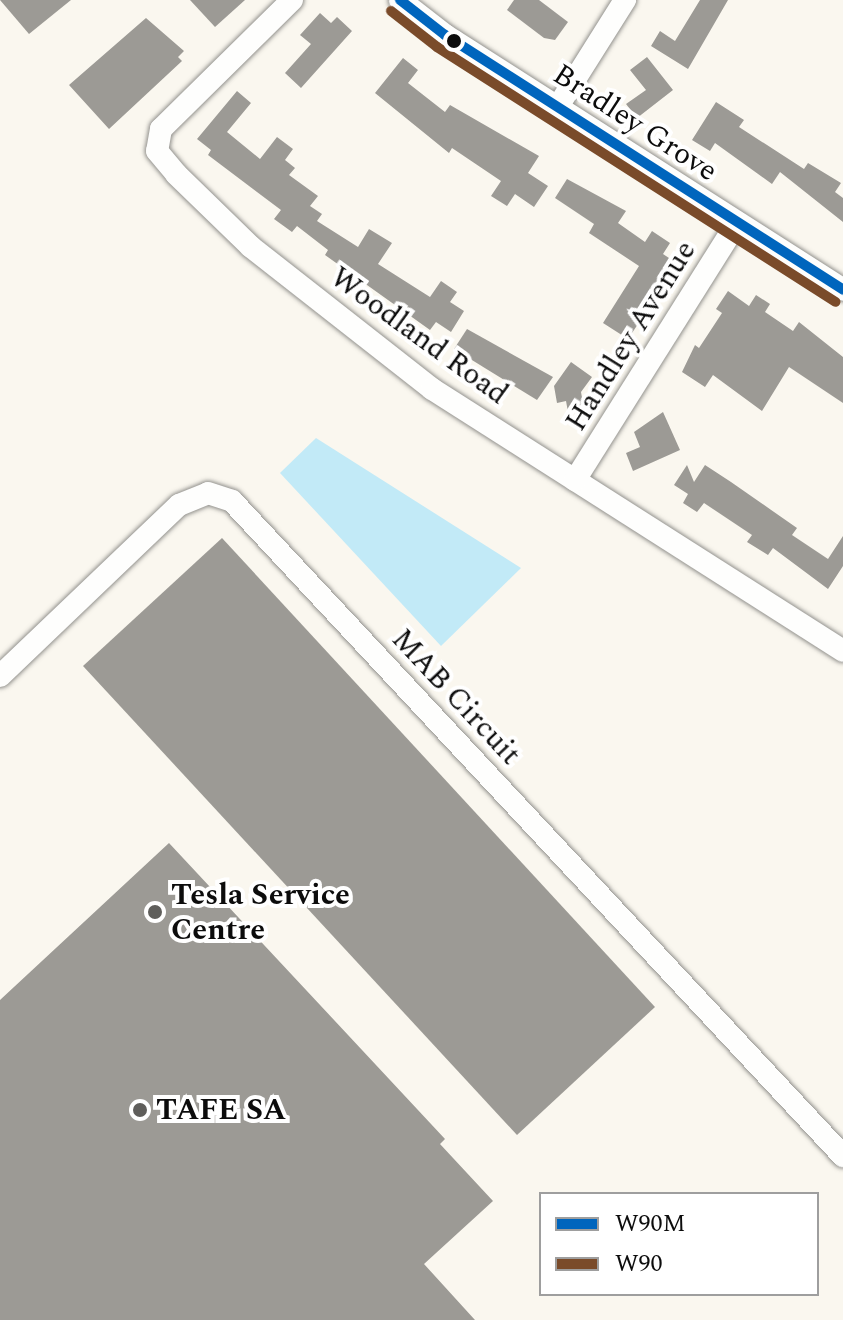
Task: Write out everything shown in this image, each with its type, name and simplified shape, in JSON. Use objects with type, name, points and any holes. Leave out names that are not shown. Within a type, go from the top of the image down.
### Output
[{"type":"street","name":"Woodland Road","points":[[292,0],[161,129],[157,151],[251,247],[432,389],[843,651]]},
{"type":"street","name":"Bradley Grove","points":[[400,0],[557,108],[843,290]]},
{"type":"street","points":[[557,108],[625,0]]},
{"type":"street","name":"Handley Avenue","points":[[575,480],[737,223]]},
{"type":"street","name":"MAB Circuit","points":[[0,676],[179,505],[208,493],[232,501],[843,1156]]},
{"type":"water","points":[[316,438],[521,568],[441,646],[280,473]]},
{"type":"building","points":[[0,0],[71,0],[29,34]]},
{"type":"building","points":[[190,0],[245,0],[215,27]]},
{"type":"building","points":[[514,0],[539,0],[568,22],[555,40],[544,38],[507,10]]},
{"type":"building","points":[[700,0],[728,0],[688,69],[651,46],[660,31],[675,41]]},
{"type":"building","points":[[320,13],[331,23],[337,17],[352,31],[301,88],[285,73],[311,44],[300,35]]},
{"type":"building","points":[[146,18],[184,51],[178,57],[182,61],[109,129],[69,85]]},
{"type":"building","points":[[647,57],[673,90],[637,118],[626,104],[646,90],[630,70]]},
{"type":"building","points":[[403,58],[418,70],[408,83],[445,112],[450,105],[539,156],[528,173],[548,186],[534,207],[515,194],[507,206],[491,196],[501,181],[452,148],[449,153],[375,93]]},
{"type":"building","points":[[237,91],[251,103],[227,132],[260,159],[277,137],[293,149],[285,160],[295,168],[289,175],[318,196],[310,206],[322,214],[317,221],[358,247],[369,229],[392,243],[378,264],[430,297],[441,281],[457,292],[450,302],[464,311],[451,332],[436,322],[430,330],[325,255],[328,250],[297,226],[292,232],[274,219],[281,210],[208,155],[211,150],[197,139]]},
{"type":"building","points":[[716,102],[744,120],[739,127],[804,169],[808,163],[841,183],[835,192],[843,198],[843,222],[780,172],[772,184],[715,143],[710,151],[692,140]]},
{"type":"building","points":[[567,179],[626,211],[618,223],[645,242],[652,231],[670,243],[663,254],[678,264],[628,339],[603,323],[639,266],[589,233],[594,224],[555,198]]},
{"type":"building","points":[[728,291],[749,306],[756,295],[770,304],[765,312],[793,331],[799,322],[843,357],[843,403],[789,367],[762,411],[713,375],[705,387],[682,372],[695,345],[699,348],[722,313],[716,309]]},
{"type":"building","points":[[467,329],[553,377],[537,400],[454,349]]},
{"type":"building","points":[[571,362],[592,377],[581,392],[584,409],[568,412],[566,401],[557,403],[554,386]]},
{"type":"building","points":[[663,412],[680,450],[633,471],[626,453],[640,447],[634,432]]},
{"type":"building","points":[[687,465],[694,482],[705,465],[731,482],[797,528],[792,535],[828,559],[843,536],[843,566],[828,589],[773,548],[768,555],[747,542],[752,535],[704,503],[697,512],[683,503],[688,494],[674,485]]},
{"type":"building","points":[[222,538],[655,1007],[517,1135],[83,666]]},
{"type":"building","name":"TAFE SA","points":[[169,843],[445,1139],[440,1144],[493,1201],[424,1264],[475,1320],[0,1320],[0,1000]]},
{"type":"transit line","name":"W90M","points":[[400,0],[445,35],[843,290]]},
{"type":"transit line","name":"W90","points":[[391,11],[437,47],[835,302]]},
{"type":"place","name":"Tesla Service Centre","points":[[155,912]]},
{"type":"place","name":"TAFE SA","points":[[140,1110]]}]
